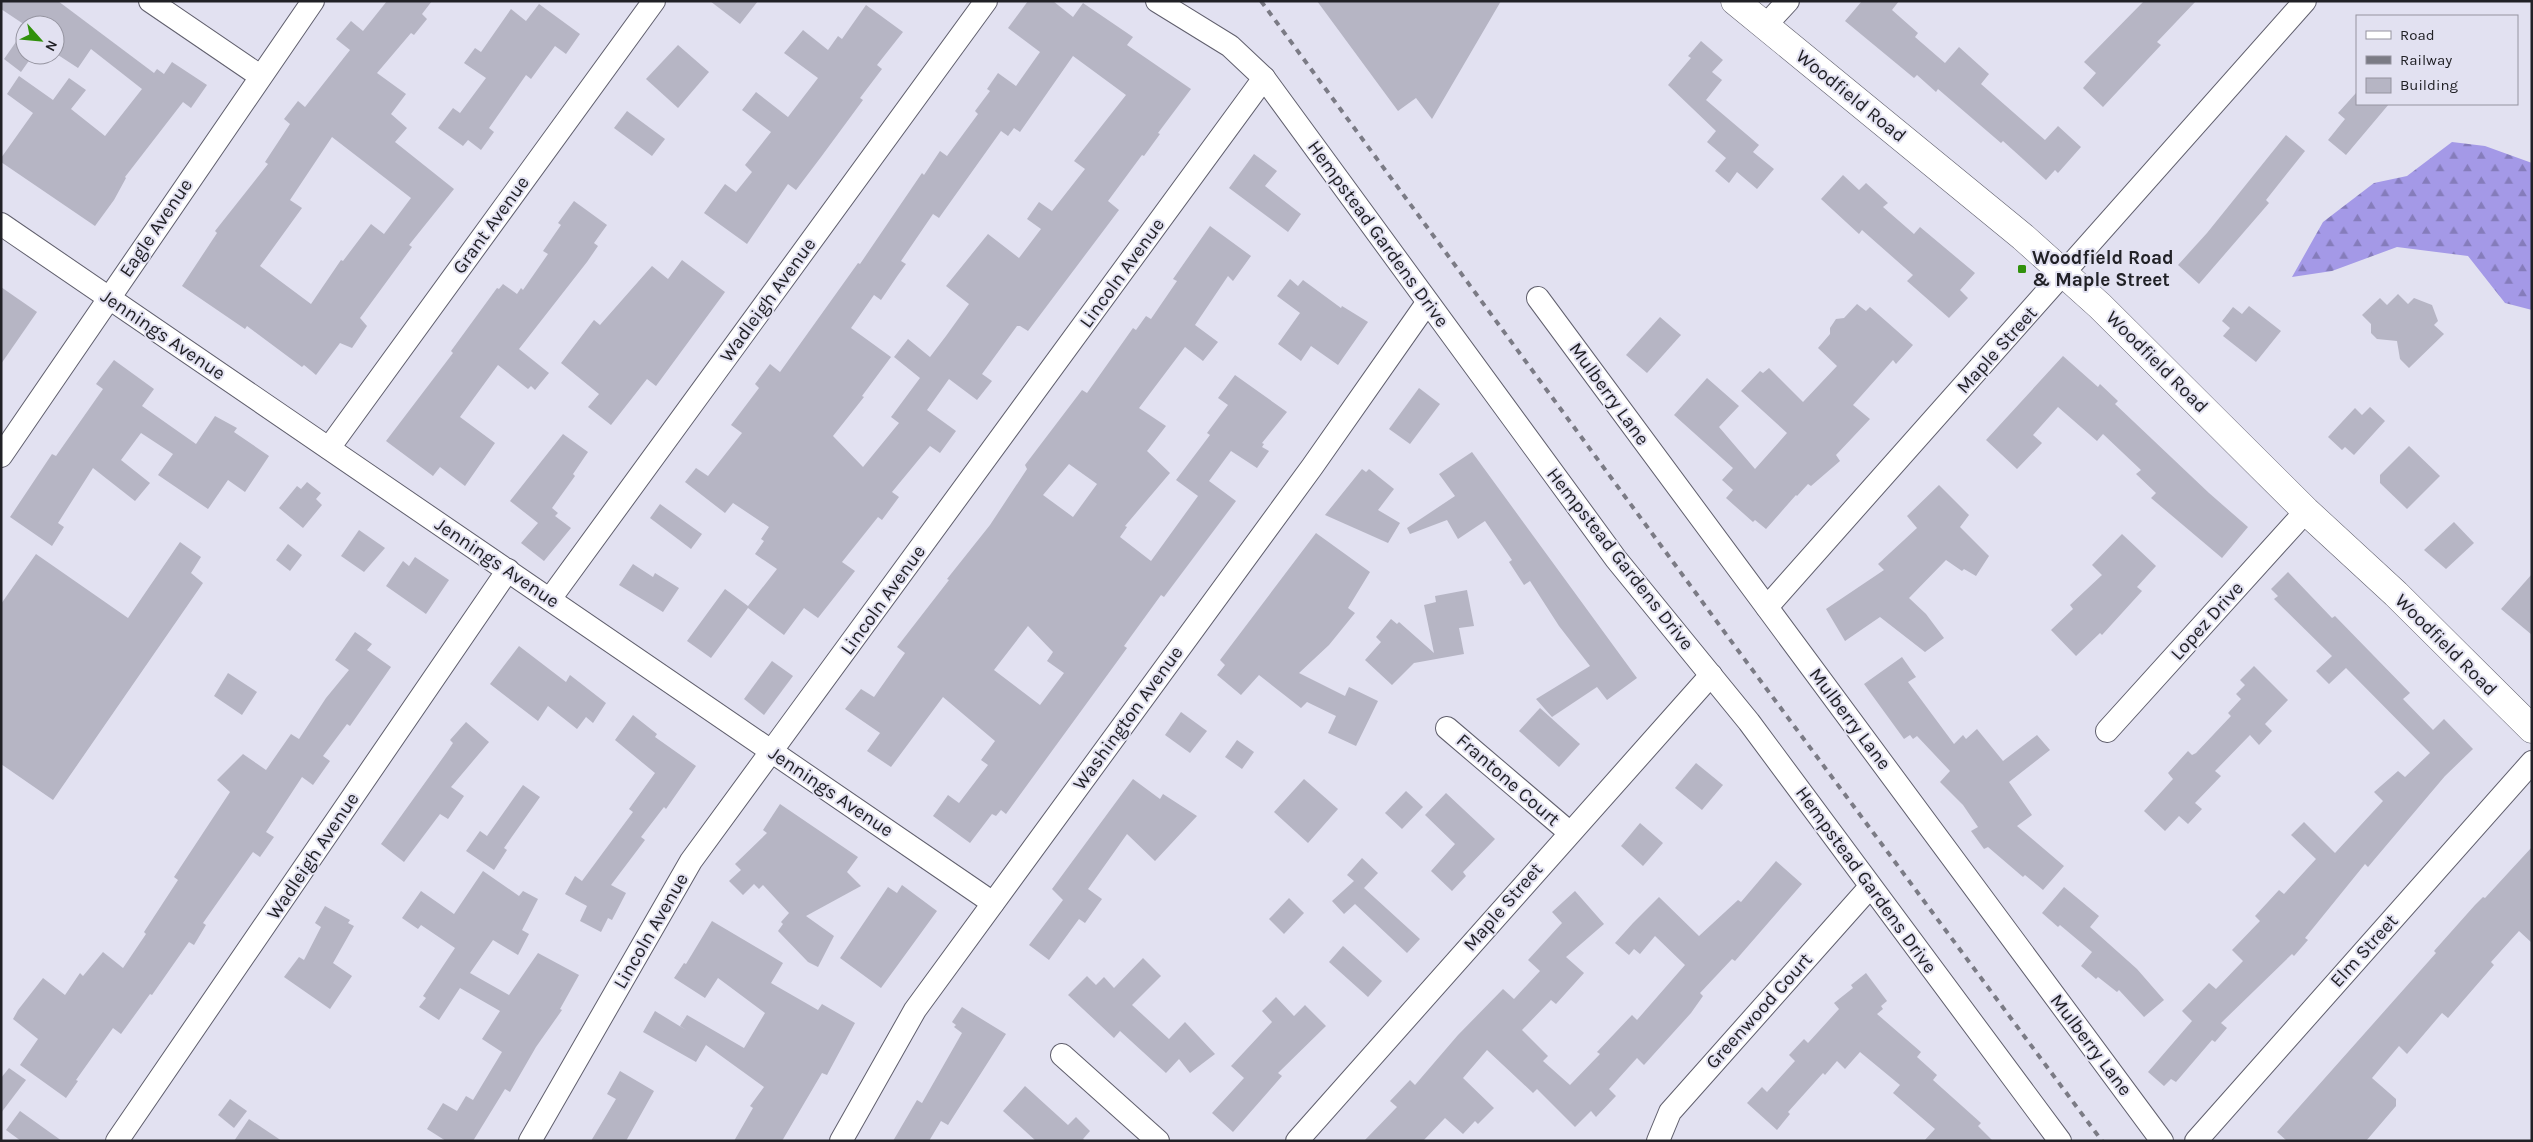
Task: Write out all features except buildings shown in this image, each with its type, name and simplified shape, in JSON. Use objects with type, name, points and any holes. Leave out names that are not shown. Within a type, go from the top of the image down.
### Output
[{"type":"main road","name":"Woodfield Road","points":[[1735,1],[2100,306],[2306,511],[2396,594],[2532,729]]},
{"type":"street","points":[[150,1],[260,76]]},
{"type":"street","name":"Eagle Avenue","points":[[1,456],[313,1]]},
{"type":"street","name":"Grant Avenue","points":[[329,448],[654,1]]},
{"type":"street","name":"Wadleigh Avenue","points":[[550,599],[986,1]]},
{"type":"street","name":"Hempstead Gardens Drive","points":[[1157,1],[1230,46],[1264,78],[1616,558],[1749,722],[2060,1141]]},
{"type":"street","points":[[1766,26],[1788,1]]},
{"type":"street","name":"Maple Street","points":[[1767,607],[2305,1]]},
{"type":"street","name":"Lincoln Avenue","points":[[530,1141],[682,876],[1264,78]]},
{"type":"street","name":"Jennings Avenue","points":[[1,224],[993,903]]},
{"type":"street","name":"Mulberry Lane","points":[[1538,298],[2162,1141]]},
{"type":"street","name":"Washington Avenue","points":[[841,1141],[915,1010],[1306,475],[1427,302]]},
{"type":"street","name":"Lopez Drive","points":[[2107,731],[2306,511]]},
{"type":"street","name":"Wadleigh Avenue","points":[[117,1141],[508,570]]},
{"type":"street","name":"Maple Street","points":[[1297,1141],[1710,675]]},
{"type":"street","name":"Frantone Court","points":[[1447,728],[1569,832]]},
{"type":"street","name":"Elm Street","points":[[2196,1141],[2532,762]]},
{"type":"street","name":"Greenwood Court","points":[[1658,1141],[1670,1112],[1870,887]]},
{"type":"street","points":[[1062,1055],[1158,1141]]},
{"type":"green space","points":[[2452,142],[2485,146],[2532,163],[2532,310],[2505,303],[2468,256],[2397,247],[2332,271],[2292,277],[2323,222],[2374,183],[2407,176]]},
{"type":"railway","points":[[1261,1],[1734,645],[2102,1141]]},
{"type":"place","name":"Woodfield Road & Maple Street","points":[[2022,269]]}]
